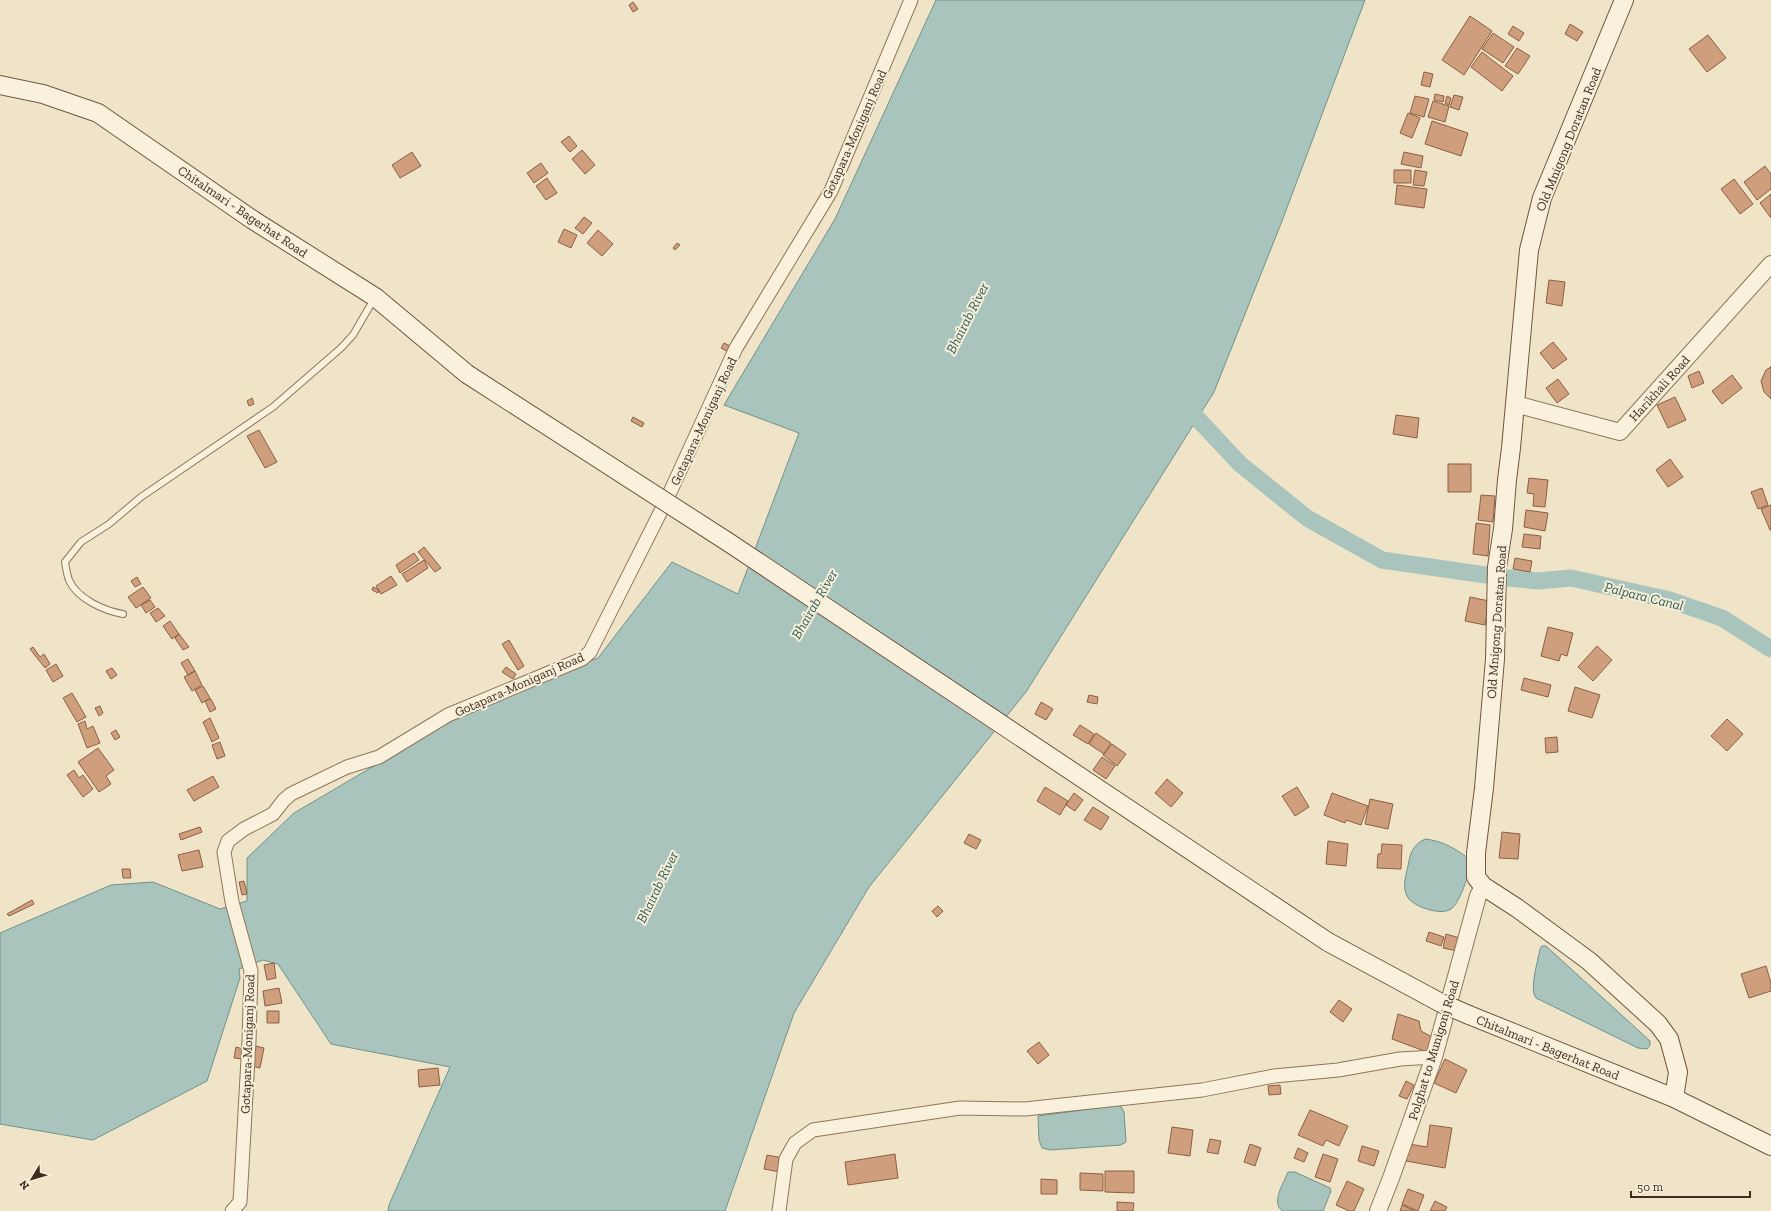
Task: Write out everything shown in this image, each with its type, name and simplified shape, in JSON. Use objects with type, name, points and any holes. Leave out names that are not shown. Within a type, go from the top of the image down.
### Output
[{"type":"main road","name":"Old Mnigong Doratan Road","points":[[1483,886],[1476,877],[1476,853],[1484,788],[1495,660],[1497,567],[1503,529],[1528,250],[1542,198],[1624,0]]},
{"type":"main road","name":"Chitalmari - Bagerhat Road","points":[[0,85],[43,94],[98,113],[253,220],[375,297],[467,374],[734,547],[1328,942],[1441,1003],[1674,1098],[1771,1146]]},
{"type":"main road","points":[[1483,886],[1517,908],[1589,961],[1658,1024],[1669,1039],[1678,1072],[1674,1098]]},
{"type":"street","name":"Gotapara-Moniganj Road","points":[[232,1211],[240,1202],[249,1041],[251,971],[232,902],[224,852],[228,841],[244,829],[273,814],[291,794],[347,767],[379,757],[448,715],[582,659],[590,652],[666,501],[736,348],[831,191],[911,0]]},
{"type":"street","name":"Harikhali Road","points":[[1515,404],[1620,432],[1771,264]]},
{"type":"street","name":"Polghat to Munigonj Road","points":[[1378,1211],[1434,1057],[1478,896],[1483,886]]},
{"type":"street","points":[[779,1211],[786,1159],[795,1143],[813,1130],[960,1108],[1025,1109],[1202,1090],[1274,1076],[1338,1070],[1400,1059],[1434,1057]]},
{"type":"lane","points":[[123,614],[97,607],[81,594],[69,581],[65,562],[81,542],[109,524],[141,497],[273,407],[354,335],[375,297]]},
{"type":"water","name":"Bhairab River","points":[[936,0],[1365,0],[1282,221],[1214,392],[1026,692],[869,887],[794,1013],[725,1211],[388,1211],[389,1205],[450,1067],[331,1044],[278,964],[263,960],[239,969],[240,978],[207,1081],[93,1140],[0,1124],[0,933],[111,885],[153,882],[220,909],[247,901],[247,858],[294,813],[481,703],[598,658],[672,562],[738,594],[799,433],[724,405],[835,219]]},
{"type":"water","points":[[1425,839],[1437,841],[1448,846],[1458,851],[1469,860],[1470,867],[1463,890],[1454,906],[1447,911],[1434,911],[1421,907],[1415,904],[1407,896],[1405,881],[1411,853],[1418,844]]},
{"type":"water","points":[[1542,946],[1546,946],[1650,1041],[1650,1045],[1647,1049],[1638,1048],[1536,998],[1533,988],[1536,967]]},
{"type":"water","points":[[1120,1105],[1124,1112],[1126,1142],[1121,1145],[1050,1150],[1042,1148],[1039,1140],[1038,1116]]},
{"type":"water","points":[[1288,1172],[1295,1172],[1330,1188],[1331,1191],[1323,1211],[1283,1211],[1279,1208],[1279,1193]]},
{"type":"building","points":[[633,2],[638,9],[633,12],[629,5]]},
{"type":"building","points":[[1470,16],[1492,31],[1464,75],[1442,60]]},
{"type":"building","points":[[1570,24],[1583,32],[1577,41],[1565,34]]},
{"type":"building","points":[[1513,26],[1524,33],[1519,41],[1508,34]]},
{"type":"building","points":[[1493,33],[1514,47],[1503,63],[1482,49]]},
{"type":"building","points":[[1708,35],[1726,58],[1707,72],[1689,49]]},
{"type":"building","points":[[1517,48],[1530,56],[1518,74],[1505,66]]},
{"type":"building","points":[[1482,52],[1513,76],[1502,91],[1471,67]]},
{"type":"building","points":[[1424,72],[1433,74],[1430,87],[1421,85]]},
{"type":"building","points":[[1435,94],[1444,96],[1443,102],[1434,100]]},
{"type":"building","points":[[1454,95],[1463,97],[1459,110],[1450,107]]},
{"type":"building","points":[[1415,96],[1429,99],[1424,117],[1410,113]]},
{"type":"building","points":[[1447,96],[1451,98],[1449,105],[1445,103]]},
{"type":"building","points":[[1433,101],[1449,106],[1445,122],[1428,117]]},
{"type":"building","points":[[1408,113],[1420,118],[1412,138],[1400,133]]},
{"type":"building","points":[[1432,121],[1468,133],[1461,156],[1425,144]]},
{"type":"building","points":[[569,136],[577,146],[570,152],[561,142]]},
{"type":"building","points":[[582,150],[595,165],[585,174],[572,159]]},
{"type":"building","points":[[412,152],[421,166],[400,178],[392,165]]},
{"type":"building","points":[[1404,152],[1423,156],[1421,168],[1401,164]]},
{"type":"building","points":[[541,163],[548,173],[534,183],[527,173]]},
{"type":"building","points":[[1765,166],[1771,174],[1771,189],[1757,200],[1744,182]]},
{"type":"building","points":[[1394,170],[1411,170],[1411,183],[1394,183]]},
{"type":"building","points":[[1415,170],[1427,172],[1424,186],[1413,185]]},
{"type":"building","points":[[547,178],[557,193],[546,200],[536,186]]},
{"type":"building","points":[[1734,179],[1753,204],[1740,214],[1721,189]]},
{"type":"building","points":[[1397,185],[1427,189],[1424,208],[1395,204]]},
{"type":"building","points":[[1771,194],[1771,218],[1760,203]]},
{"type":"building","points":[[584,217],[592,223],[583,234],[575,228]]},
{"type":"building","points":[[564,229],[577,235],[571,248],[558,242]]},
{"type":"building","points":[[598,230],[613,244],[602,256],[587,243]]},
{"type":"building","points":[[677,243],[680,245],[675,250],[673,248]]},
{"type":"building","points":[[1549,280],[1565,282],[1562,306],[1546,303]]},
{"type":"building","points":[[1553,342],[1567,359],[1553,369],[1540,353]]},
{"type":"building","points":[[724,343],[732,347],[728,352],[721,348]]},
{"type":"building","points":[[1771,367],[1771,399],[1764,392],[1761,381],[1766,370]]},
{"type":"building","points":[[1699,371],[1704,383],[1692,388],[1688,376]]},
{"type":"building","points":[[1732,375],[1742,388],[1722,404],[1712,391]]},
{"type":"building","points":[[1558,379],[1569,394],[1557,403],[1546,388]]},
{"type":"building","points":[[1675,397],[1686,420],[1668,428],[1657,405]]},
{"type":"building","points":[[252,398],[254,404],[249,406],[247,401]]},
{"type":"building","points":[[1396,415],[1419,418],[1417,438],[1393,434]]},
{"type":"building","points":[[633,417],[644,423],[642,427],[631,421]]},
{"type":"building","points":[[259,430],[277,462],[265,468],[247,436]]},
{"type":"building","points":[[1670,459],[1683,477],[1668,487],[1656,470]]},
{"type":"building","points":[[1448,464],[1471,464],[1471,492],[1448,492]]},
{"type":"building","points":[[1529,478],[1548,480],[1545,507],[1533,506],[1534,494],[1527,493]]},
{"type":"building","points":[[1762,488],[1768,505],[1758,509],[1751,492]]},
{"type":"building","points":[[1481,495],[1495,496],[1493,522],[1478,520]]},
{"type":"building","points":[[1771,505],[1771,530],[1770,530],[1761,509]]},
{"type":"building","points":[[1526,510],[1548,513],[1545,531],[1524,527]]},
{"type":"building","points":[[1476,523],[1490,525],[1488,556],[1473,554]]},
{"type":"building","points":[[1524,534],[1541,536],[1540,549],[1522,547]]},
{"type":"building","points":[[424,547],[441,568],[435,572],[418,552]]},
{"type":"building","points":[[414,553],[419,560],[400,573],[396,565]]},
{"type":"building","points":[[1515,558],[1532,561],[1530,572],[1513,569]]},
{"type":"building","points":[[424,560],[428,568],[407,582],[402,574]]},
{"type":"building","points":[[391,576],[397,585],[381,594],[376,586]]},
{"type":"building","points":[[137,577],[141,584],[135,587],[131,581]]},
{"type":"building","points":[[143,587],[151,598],[136,608],[128,597]]},
{"type":"building","points":[[373,587],[379,590],[378,593],[372,590]]},
{"type":"building","points":[[1470,597],[1489,601],[1485,625],[1465,621]]},
{"type":"building","points":[[150,600],[155,607],[146,613],[141,605]]},
{"type":"building","points":[[158,608],[165,616],[156,622],[150,613]]},
{"type":"building","points":[[170,621],[179,634],[172,639],[163,626]]},
{"type":"building","points":[[1548,627],[1573,633],[1567,656],[1561,654],[1559,661],[1541,656]]},
{"type":"building","points":[[179,634],[189,647],[183,650],[175,638]]},
{"type":"building","points":[[509,640],[524,666],[518,670],[502,644]]},
{"type":"building","points":[[1597,646],[1612,660],[1593,681],[1578,667]]},
{"type":"building","points":[[33,647],[40,657],[44,654],[50,664],[45,668],[30,649]]},
{"type":"building","points":[[188,659],[195,671],[188,675],[181,663]]},
{"type":"building","points":[[56,664],[63,676],[53,682],[46,670]]},
{"type":"building","points":[[506,667],[516,674],[513,679],[502,672]]},
{"type":"building","points":[[112,668],[117,675],[111,679],[106,671]]},
{"type":"building","points":[[195,671],[202,685],[192,691],[184,677]]},
{"type":"building","points":[[1524,678],[1551,685],[1548,697],[1521,690]]},
{"type":"building","points":[[203,686],[210,698],[202,703],[195,690]]},
{"type":"building","points":[[1575,687],[1600,695],[1592,718],[1568,711]]},
{"type":"building","points":[[72,693],[86,717],[77,722],[63,698]]},
{"type":"building","points":[[1089,695],[1098,697],[1097,704],[1087,702]]},
{"type":"building","points":[[211,699],[216,709],[210,712],[205,701]]},
{"type":"building","points":[[1041,702],[1053,709],[1046,720],[1035,714]]},
{"type":"building","points":[[100,706],[103,713],[99,716],[95,708]]},
{"type":"building","points":[[210,718],[219,738],[212,742],[203,722]]},
{"type":"building","points":[[1727,719],[1743,734],[1727,751],[1711,736]]},
{"type":"building","points":[[85,721],[87,729],[93,726],[100,743],[87,748],[78,724]]},
{"type":"building","points":[[1080,725],[1094,734],[1088,744],[1073,735]]},
{"type":"building","points":[[116,730],[120,737],[115,740],[111,733]]},
{"type":"building","points":[[1096,733],[1111,743],[1104,754],[1089,744]]},
{"type":"building","points":[[1557,737],[1558,752],[1546,753],[1545,738]]},
{"type":"building","points":[[220,742],[225,756],[217,759],[212,745]]},
{"type":"building","points":[[1112,744],[1126,754],[1117,766],[1103,755]]},
{"type":"building","points":[[98,748],[114,770],[106,776],[111,784],[99,792],[78,762]]},
{"type":"building","points":[[1102,757],[1115,766],[1106,779],[1093,770]]},
{"type":"building","points":[[74,770],[79,778],[83,775],[93,789],[83,797],[67,775]]},
{"type":"building","points":[[213,776],[219,787],[194,801],[187,790]]},
{"type":"building","points":[[1167,779],[1183,793],[1171,807],[1155,793]]},
{"type":"building","points":[[1045,787],[1068,801],[1060,815],[1037,801]]},
{"type":"building","points":[[1297,787],[1309,807],[1295,816],[1282,796]]},
{"type":"building","points":[[1074,793],[1083,800],[1075,811],[1066,805]]},
{"type":"building","points":[[1332,793],[1368,806],[1361,825],[1346,820],[1345,823],[1324,815]]},
{"type":"building","points":[[1370,799],[1393,804],[1388,829],[1365,824]]},
{"type":"building","points":[[1093,807],[1109,817],[1101,830],[1084,820]]},
{"type":"building","points":[[200,827],[202,832],[181,840],[179,834]]},
{"type":"building","points":[[1502,832],[1520,834],[1518,859],[1499,858]]},
{"type":"building","points":[[969,834],[981,840],[976,849],[964,843]]},
{"type":"building","points":[[1328,841],[1348,844],[1346,866],[1326,864]]},
{"type":"building","points":[[1382,844],[1402,845],[1401,869],[1377,868],[1378,854],[1381,854]]},
{"type":"building","points":[[199,850],[203,867],[182,871],[178,855]]},
{"type":"building","points":[[122,869],[130,869],[131,878],[123,878]]},
{"type":"building","points":[[244,881],[247,894],[242,895],[239,882]]},
{"type":"building","points":[[32,900],[34,904],[9,916],[7,914]]},
{"type":"building","points":[[938,906],[943,911],[937,917],[932,911]]},
{"type":"building","points":[[1429,932],[1444,937],[1441,946],[1426,941]]},
{"type":"building","points":[[1446,934],[1460,938],[1457,951],[1443,948]]},
{"type":"building","points":[[274,963],[276,978],[267,980],[264,965]]},
{"type":"building","points":[[1766,966],[1771,983],[1771,991],[1749,998],[1741,974]]},
{"type":"building","points":[[279,988],[282,1003],[265,1006],[263,991]]},
{"type":"building","points":[[1339,1000],[1352,1009],[1343,1022],[1330,1012]]},
{"type":"building","points":[[267,1011],[279,1011],[279,1023],[267,1023]]},
{"type":"building","points":[[1398,1014],[1419,1021],[1421,1031],[1432,1037],[1427,1052],[1392,1039]]},
{"type":"building","points":[[1039,1042],[1049,1055],[1038,1064],[1027,1051]]},
{"type":"building","points":[[256,1046],[264,1048],[260,1068],[252,1066]]},
{"type":"building","points":[[236,1047],[243,1049],[242,1059],[234,1058]]},
{"type":"building","points":[[1445,1059],[1467,1070],[1456,1093],[1434,1083]]},
{"type":"building","points":[[438,1068],[440,1085],[419,1087],[418,1070]]},
{"type":"building","points":[[1406,1081],[1414,1085],[1407,1099],[1399,1096]]},
{"type":"building","points":[[1280,1085],[1281,1094],[1269,1095],[1268,1086]]},
{"type":"building","points":[[1310,1110],[1348,1126],[1339,1146],[1326,1140],[1323,1146],[1298,1135]]},
{"type":"building","points":[[1430,1125],[1452,1128],[1445,1168],[1406,1161],[1409,1144],[1427,1147]]},
{"type":"building","points":[[1172,1127],[1193,1130],[1190,1156],[1168,1153]]},
{"type":"building","points":[[1210,1139],[1221,1141],[1218,1154],[1207,1152]]},
{"type":"building","points":[[1250,1144],[1261,1148],[1255,1166],[1244,1162]]},
{"type":"building","points":[[1362,1146],[1379,1151],[1374,1166],[1358,1161]]},
{"type":"building","points":[[1298,1148],[1308,1153],[1304,1162],[1294,1158]]},
{"type":"building","points":[[895,1154],[898,1178],[848,1185],[845,1162]]},
{"type":"building","points":[[1323,1154],[1338,1159],[1330,1182],[1315,1177]]},
{"type":"building","points":[[767,1155],[783,1158],[780,1172],[764,1169]]},
{"type":"building","points":[[1105,1171],[1134,1171],[1134,1193],[1105,1192]]},
{"type":"building","points":[[1080,1173],[1103,1174],[1103,1191],[1080,1190]]},
{"type":"building","points":[[1041,1179],[1057,1180],[1057,1194],[1041,1194]]},
{"type":"building","points":[[1347,1181],[1364,1189],[1354,1211],[1349,1211],[1336,1205]]},
{"type":"building","points":[[1408,1189],[1424,1195],[1418,1211],[1402,1204]]},
{"type":"building","points":[[1435,1201],[1447,1207],[1445,1211],[1430,1211]]},
{"type":"building","points":[[1117,1202],[1134,1203],[1133,1211],[1117,1211]]},
{"type":"building","points":[[1402,1205],[1415,1211],[1400,1211]]},
{"type":"waterway","points":[[1181,401],[1240,464],[1307,518],[1382,560],[1486,575]]},
{"type":"waterway","name":"Palpara Canal","points":[[1508,578],[1538,581],[1571,578],[1670,600],[1722,618],[1771,649]]}]
